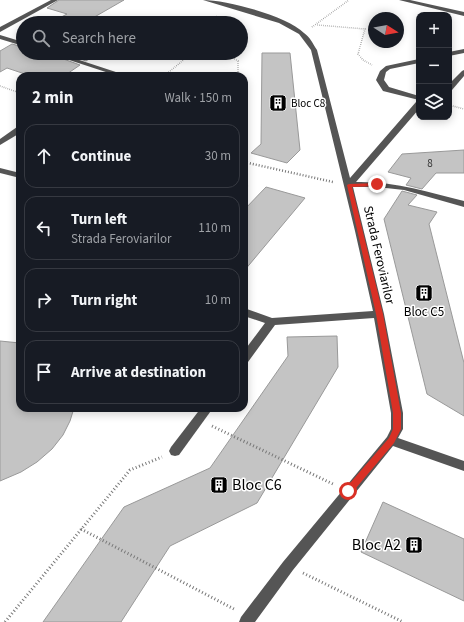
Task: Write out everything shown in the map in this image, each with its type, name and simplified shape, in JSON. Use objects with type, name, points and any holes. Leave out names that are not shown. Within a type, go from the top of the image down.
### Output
[{"type":"street","points":[[26,16],[55,0]]},
{"type":"street","name":"Strada Feroviarilor","points":[[206,0],[265,16],[286,24],[301,33],[314,50],[349,185],[379,314],[397,413],[397,429],[391,440]]},
{"type":"street","points":[[225,5],[233,0]]},
{"type":"street","points":[[402,0],[464,14]]},
{"type":"street","points":[[0,30],[16,21]]},
{"type":"street","points":[[0,37],[16,42]]},
{"type":"street","points":[[452,53],[464,51]]},
{"type":"street","points":[[73,60],[110,72]]},
{"type":"street","points":[[416,61],[388,66],[383,71],[380,80],[386,89],[416,97]]},
{"type":"street","points":[[452,85],[464,72]]},
{"type":"street","points":[[349,185],[416,107]]},
{"type":"street","points":[[0,143],[16,133]]},
{"type":"street","points":[[0,170],[16,175]]},
{"type":"street","points":[[349,185],[377,184],[404,188],[464,204]]},
{"type":"street","points":[[248,313],[272,322],[379,314]]},
{"type":"street","points":[[248,354],[272,322]]},
{"type":"street","points":[[176,451],[205,412]]},
{"type":"street","points":[[248,620],[288,566],[391,440],[464,466]]},
{"type":"path","points":[[301,33],[318,25],[350,0]]},
{"type":"path","points":[[318,25],[365,29],[358,54],[363,60],[383,71]]},
{"type":"path","points":[[169,72],[183,60]]},
{"type":"path","points":[[236,60],[238,61],[238,72]]},
{"type":"path","points":[[0,86],[16,92]]},
{"type":"path","points":[[452,107],[464,109]]},
{"type":"path","points":[[248,163],[349,185]]},
{"type":"path","points":[[198,420],[348,491]]},
{"type":"path","points":[[5,622],[130,470],[176,451]]},
{"type":"path","points":[[80,529],[248,620]]},
{"type":"path","points":[[288,566],[403,622]]},
{"type":"building","points":[[59,0],[124,0],[96,16],[63,16],[67,14],[47,8]]},
{"type":"building","points":[[12,44],[16,45],[16,60],[66,60],[80,65],[70,72],[19,72],[7,68],[0,72],[0,51]]},
{"type":"building","name":"Bloc C8","points":[[262,53],[290,53],[300,150],[287,163],[251,153],[261,144]]},
{"type":"building","points":[[464,150],[464,173],[436,173],[422,189],[406,185],[411,178],[388,172],[402,154]]},
{"type":"building","points":[[266,187],[305,198],[248,266],[248,206]]},
{"type":"building","name":"Bloc C5","points":[[402,191],[417,195],[408,205],[437,212],[429,224],[464,363],[464,416],[427,394],[384,219]]},
{"type":"building","name":"Bloc C6","points":[[337,336],[338,367],[257,503],[170,546],[121,622],[43,622],[124,507],[210,468],[288,356],[287,337]]},
{"type":"building","points":[[0,341],[16,343],[16,412],[73,412],[63,435],[52,449],[37,462],[21,472],[0,481]]},
{"type":"building","name":"Bloc A2","points":[[383,502],[464,539],[464,601],[361,552]]},
{"type":"place","name":"Bloc C8","points":[[278,103]]},
{"type":"place","name":"Bloc C5","points":[[424,293]]},
{"type":"place","name":"Bloc C6","points":[[219,485]]},
{"type":"place","name":"Bloc A2","points":[[414,545]]},
{"type":"route","points":[[348,491],[391,440],[397,429],[397,413],[379,314],[349,185],[377,184]]}]
